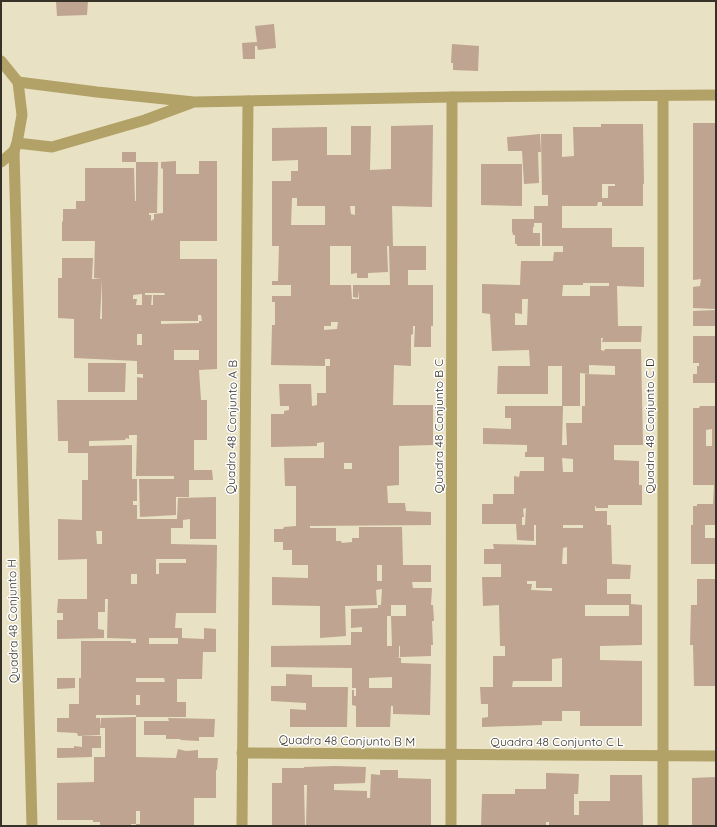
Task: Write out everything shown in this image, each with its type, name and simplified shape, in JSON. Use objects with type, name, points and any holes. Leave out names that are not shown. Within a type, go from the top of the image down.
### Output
[{"type":"street","points":[[1,61],[18,82],[194,102],[452,97],[716,96]]},
{"type":"street","name":"Quadra 48 Conjunto H","points":[[18,82],[22,115],[16,147],[32,826]]},
{"type":"street","name":"Quadra 48 Conjunto C D","points":[[663,96],[663,826]]},
{"type":"street","name":"Quadra 48 Conjunto B C","points":[[451,826],[452,97]]},
{"type":"street","name":"Quadra 48 Conjunto A B","points":[[242,826],[248,101]]},
{"type":"street","points":[[1,162],[16,147],[52,147],[145,120],[194,102]]},
{"type":"street","name":"Quadra 48 Conjunto B M","points":[[242,753],[451,755]]},
{"type":"street","name":"Quadra 48 Conjunto C L","points":[[451,755],[716,756]]},
{"type":"building","points":[[56,1],[88,1],[87,15],[57,16]]},
{"type":"building","points":[[274,24],[276,48],[258,50],[257,46],[255,46],[255,59],[243,59],[242,43],[257,42],[255,26]]},
{"type":"building","points":[[452,44],[479,46],[478,71],[453,70],[453,63],[451,63]]},
{"type":"building","points":[[693,123],[716,123],[716,309],[693,308],[693,287],[700,286],[701,279],[693,280]]},
{"type":"building","points":[[601,124],[643,124],[643,206],[602,206],[602,202],[598,202],[597,206],[562,206],[562,228],[612,228],[612,247],[644,247],[644,287],[617,286],[618,326],[642,326],[641,342],[602,342],[603,338],[601,338],[601,350],[604,351],[605,349],[641,349],[643,445],[614,445],[614,460],[639,461],[639,485],[642,485],[642,505],[608,505],[608,508],[596,508],[595,506],[595,511],[607,511],[607,525],[611,525],[612,564],[631,565],[630,579],[607,579],[607,594],[631,594],[631,604],[642,605],[642,645],[600,646],[600,660],[642,661],[642,726],[580,726],[580,711],[562,711],[562,721],[542,721],[542,725],[482,727],[482,718],[488,717],[488,704],[481,704],[480,687],[493,687],[493,656],[505,656],[505,646],[500,646],[499,605],[483,606],[482,577],[501,577],[501,564],[484,564],[484,549],[494,549],[493,544],[536,545],[536,525],[534,525],[534,541],[517,540],[516,524],[482,524],[482,504],[493,504],[493,494],[514,494],[514,476],[519,477],[520,471],[544,471],[544,457],[525,457],[527,445],[483,444],[483,428],[511,429],[511,418],[505,418],[505,406],[562,406],[562,366],[548,366],[548,394],[497,394],[498,366],[530,366],[529,350],[492,351],[490,314],[482,313],[482,284],[520,285],[521,261],[553,261],[554,252],[563,252],[563,246],[542,246],[542,223],[534,223],[533,227],[533,233],[540,233],[540,246],[517,246],[517,244],[515,244],[515,235],[513,235],[512,231],[512,219],[534,219],[534,206],[548,206],[548,195],[542,195],[541,134],[562,134],[562,157],[574,156],[573,127],[601,127]],"holes":[[[602,184],[615,184],[615,186],[608,186],[608,198],[602,198]],[[609,283],[609,286],[590,286],[590,296],[562,296],[563,285]],[[522,299],[528,299],[527,325],[515,325],[515,313],[522,314]],[[589,365],[615,366],[615,375],[585,374],[585,406],[582,406],[582,423],[566,423],[567,445],[562,445],[563,406],[580,406],[580,373],[589,374]],[[562,458],[573,459],[573,472],[563,472]],[[526,508],[525,525],[522,525],[522,517],[524,517],[523,509]],[[563,525],[583,525],[583,528],[563,528]],[[567,547],[567,564],[562,564],[563,548]],[[527,581],[536,581],[536,588],[552,588],[552,591],[531,590],[532,584],[527,584]],[[585,605],[629,605],[629,616],[585,616]],[[562,658],[562,687],[512,687],[513,681],[552,681],[552,659]]]},
{"type":"building","points":[[433,125],[432,207],[392,206],[393,246],[426,246],[426,270],[408,270],[408,285],[433,285],[433,326],[431,326],[431,347],[414,347],[415,326],[413,326],[413,334],[411,335],[411,366],[394,365],[393,405],[433,405],[433,445],[399,446],[399,485],[387,486],[388,503],[405,503],[406,511],[431,512],[431,525],[310,526],[310,528],[336,528],[336,541],[341,541],[342,543],[352,542],[352,538],[359,538],[359,527],[402,527],[403,565],[431,565],[431,582],[412,582],[413,588],[432,588],[431,605],[433,605],[434,621],[432,621],[433,645],[431,645],[431,656],[400,657],[399,646],[399,657],[396,657],[401,658],[401,663],[431,664],[430,715],[393,714],[393,706],[391,706],[390,727],[356,727],[356,706],[352,705],[352,690],[354,690],[354,696],[356,696],[356,688],[352,688],[352,668],[271,667],[271,646],[351,645],[351,632],[362,632],[362,627],[351,628],[351,609],[378,608],[378,605],[381,605],[382,589],[376,590],[377,605],[345,606],[346,636],[320,638],[320,606],[272,605],[272,577],[308,578],[308,565],[292,565],[292,550],[283,550],[283,542],[274,542],[274,529],[283,529],[284,527],[296,526],[296,486],[285,486],[284,458],[324,458],[324,442],[317,443],[317,446],[271,447],[271,414],[284,414],[284,411],[289,410],[289,406],[280,406],[279,384],[311,384],[312,406],[317,405],[317,393],[326,393],[326,366],[330,366],[330,359],[325,359],[325,366],[271,365],[272,325],[275,325],[275,302],[272,302],[272,296],[291,296],[291,285],[272,285],[272,281],[278,281],[279,246],[272,246],[272,181],[291,181],[291,171],[298,171],[298,160],[272,161],[272,128],[327,127],[327,155],[351,155],[351,126],[371,126],[370,170],[391,169],[391,126]],"holes":[[[292,198],[297,198],[297,206],[325,206],[325,225],[291,225]],[[350,206],[355,206],[355,215],[351,214]],[[330,246],[351,246],[351,274],[357,273],[357,278],[368,278],[368,273],[388,272],[387,246],[389,246],[390,285],[353,285],[353,297],[358,298],[359,290],[359,299],[352,299],[351,285],[330,285]],[[331,322],[338,322],[337,329],[324,330],[324,326],[331,326]],[[344,463],[352,463],[352,469],[344,469]],[[377,565],[382,565],[382,581],[377,581]],[[391,605],[406,605],[406,616],[391,616]],[[387,616],[391,616],[392,646],[387,646]],[[392,677],[392,688],[369,688],[369,678]]]},
{"type":"building","points":[[540,134],[541,152],[538,152],[539,183],[524,184],[522,151],[508,151],[507,137]]},
{"type":"building","points":[[122,152],[136,152],[136,162],[122,162]]},
{"type":"building","points":[[176,161],[176,174],[199,174],[199,161],[217,161],[217,241],[180,241],[180,259],[217,259],[217,369],[199,370],[201,400],[207,400],[207,440],[194,440],[194,470],[212,470],[213,480],[189,480],[189,497],[176,497],[176,515],[140,517],[139,479],[174,479],[174,476],[136,476],[137,435],[129,435],[129,439],[126,438],[125,440],[89,441],[89,446],[132,445],[132,479],[137,479],[137,501],[133,501],[133,505],[137,505],[137,519],[177,519],[178,498],[216,497],[216,539],[190,539],[190,519],[183,520],[183,528],[171,528],[171,544],[217,545],[216,613],[176,613],[175,628],[182,628],[182,638],[204,639],[204,628],[216,629],[216,652],[203,652],[202,679],[177,679],[177,702],[186,702],[186,717],[96,715],[96,718],[100,718],[100,735],[78,736],[77,733],[57,732],[57,718],[69,718],[69,704],[79,704],[81,641],[131,641],[131,643],[136,643],[136,639],[107,638],[108,599],[105,599],[105,612],[98,612],[98,629],[104,630],[104,638],[57,639],[57,620],[63,620],[63,613],[57,613],[58,599],[87,599],[87,559],[58,560],[58,519],[82,520],[82,480],[88,480],[88,453],[68,453],[68,441],[58,441],[57,400],[137,400],[137,377],[143,378],[143,374],[137,374],[137,361],[74,358],[74,319],[58,318],[58,278],[62,278],[62,258],[93,258],[92,279],[102,279],[94,278],[95,241],[62,241],[63,209],[76,209],[76,201],[85,201],[85,168],[134,168],[136,201],[136,162],[158,162],[157,213],[149,213],[149,215],[151,215],[151,221],[154,219],[154,214],[163,213],[163,169],[161,168],[161,162]],"holes":[[[102,279],[102,319],[100,319]],[[145,293],[164,293],[165,295],[153,295],[153,305],[151,305],[152,295],[145,295]],[[142,294],[142,305],[136,305],[137,299],[133,299],[133,295]],[[198,315],[201,315],[202,321],[199,321],[199,323],[161,324],[161,321],[198,321]],[[137,334],[142,334],[142,345],[137,345]],[[174,350],[199,350],[199,360],[174,360]],[[96,531],[102,531],[102,544],[97,544]],[[156,559],[186,559],[186,563],[159,563],[159,574],[156,574]],[[131,574],[137,574],[137,584],[131,584]],[[149,638],[178,638],[178,644],[149,644]],[[136,678],[164,678],[165,682],[136,682]],[[136,695],[140,695],[140,705],[136,705]]]},
{"type":"building","points":[[481,164],[522,164],[522,206],[481,205]]},
{"type":"building","points":[[716,310],[716,326],[693,326],[693,311]]},
{"type":"building","points":[[693,336],[716,336],[716,383],[693,383],[693,374],[697,374],[697,366],[699,366],[699,363],[693,363]]},
{"type":"building","points":[[88,363],[126,363],[125,392],[88,392]]},
{"type":"building","points":[[700,406],[716,406],[716,525],[705,525],[705,538],[716,538],[716,564],[691,564],[691,525],[693,525],[693,506],[697,506],[697,504],[713,504],[714,485],[693,485],[693,408],[699,408]],"holes":[[[712,429],[712,446],[706,446],[706,430]]]},
{"type":"building","points":[[697,579],[716,579],[716,686],[694,686],[693,645],[690,645],[691,605],[697,605]]},
{"type":"building","points":[[286,674],[312,675],[312,687],[348,687],[347,727],[290,727],[290,709],[306,710],[306,703],[271,701],[271,686],[286,686]]},
{"type":"building","points":[[57,678],[75,678],[75,688],[57,689]]},
{"type":"building","points":[[136,717],[136,757],[176,758],[178,749],[186,751],[198,750],[198,758],[218,758],[216,770],[216,798],[194,798],[194,826],[136,826],[136,824],[131,824],[131,826],[100,826],[100,822],[93,822],[93,820],[57,820],[57,783],[94,782],[94,757],[105,757],[105,728],[100,728],[101,718]],"holes":[[[136,811],[140,811],[140,824],[136,824]]]},
{"type":"building","points":[[168,718],[215,719],[214,737],[199,737],[199,741],[166,739],[166,735],[144,735],[144,721],[169,721]]},
{"type":"building","points":[[82,736],[101,736],[101,748],[92,748],[92,757],[57,758],[57,748],[74,748],[74,746],[82,747]]},
{"type":"building","points":[[335,766],[366,767],[365,783],[334,784],[334,790],[367,791],[367,798],[370,798],[371,774],[380,775],[380,770],[398,770],[398,778],[431,779],[431,826],[306,826],[307,785],[304,785],[305,826],[272,826],[272,783],[282,783],[282,768]]},
{"type":"building","points":[[546,773],[579,774],[578,794],[574,794],[574,815],[579,815],[579,801],[610,801],[610,775],[642,775],[643,826],[549,826],[549,822],[546,822],[546,826],[481,826],[482,794],[515,794],[515,789],[546,789]]},
{"type":"building","points":[[716,777],[716,826],[692,826],[692,778]]}]
